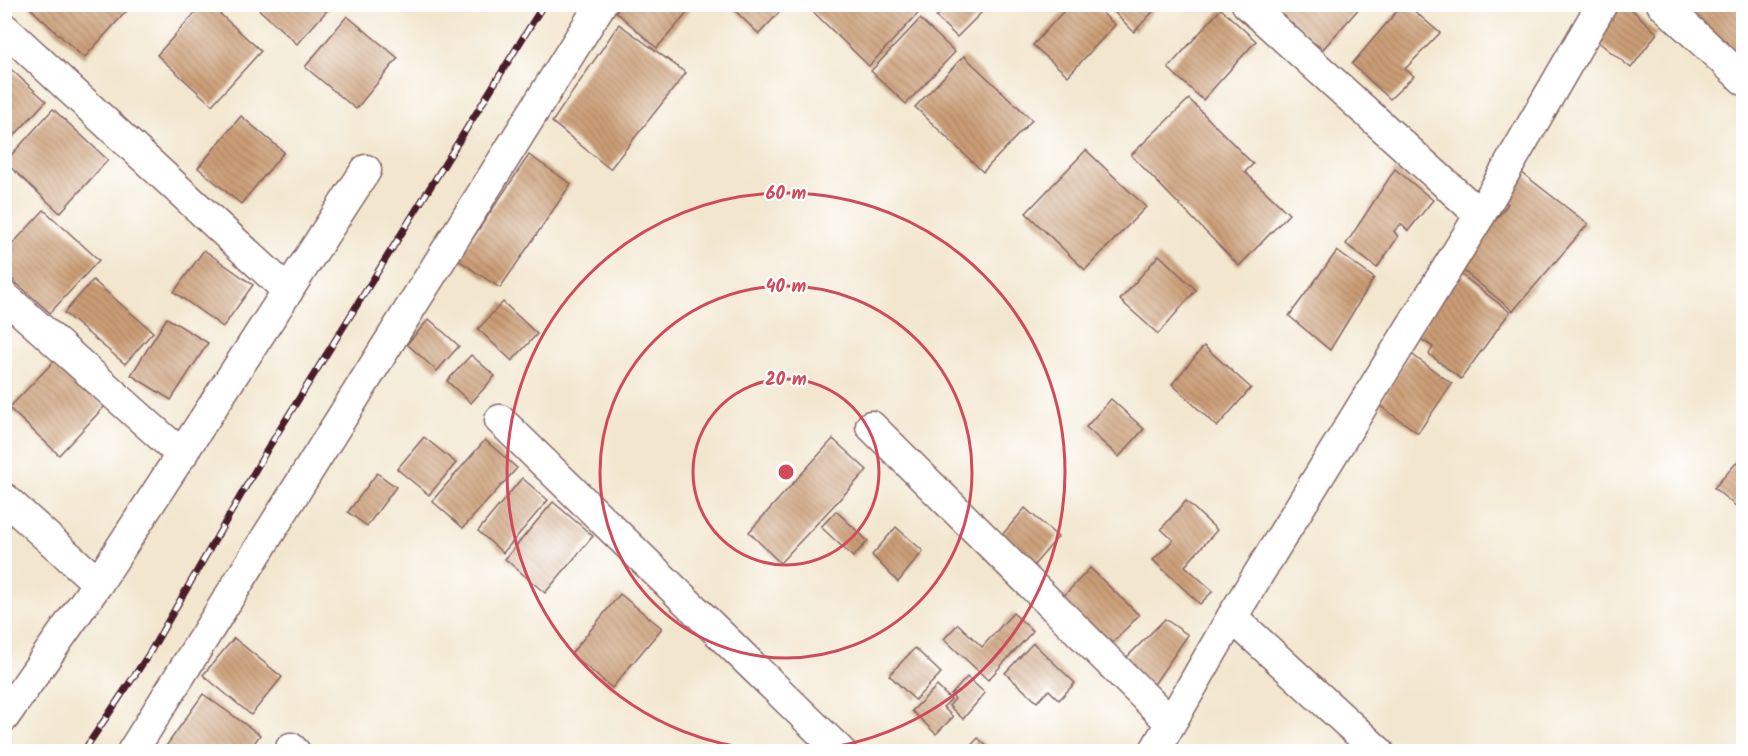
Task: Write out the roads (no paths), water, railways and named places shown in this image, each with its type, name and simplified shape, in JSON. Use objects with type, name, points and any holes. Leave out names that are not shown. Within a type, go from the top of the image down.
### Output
[{"type":"street","points":[[132,752],[601,4]]},
{"type":"street","points":[[1247,4],[1480,215]]},
{"type":"street","points":[[1154,752],[1232,617],[1480,215],[1602,4]]},
{"type":"street","points":[[1662,4],[1743,80]]},
{"type":"street","points":[[5,29],[288,291]]},
{"type":"street","points":[[4,717],[98,583],[366,170]]},
{"type":"street","points":[[4,296],[182,455]]},
{"type":"street","points":[[500,420],[841,752]]},
{"type":"street","points":[[871,426],[1170,722]]},
{"type":"street","points":[[4,498],[98,583]]},
{"type":"street","points":[[1232,617],[1379,752]]},
{"type":"railway","points":[[83,752],[149,654],[267,450],[544,4]]}]
